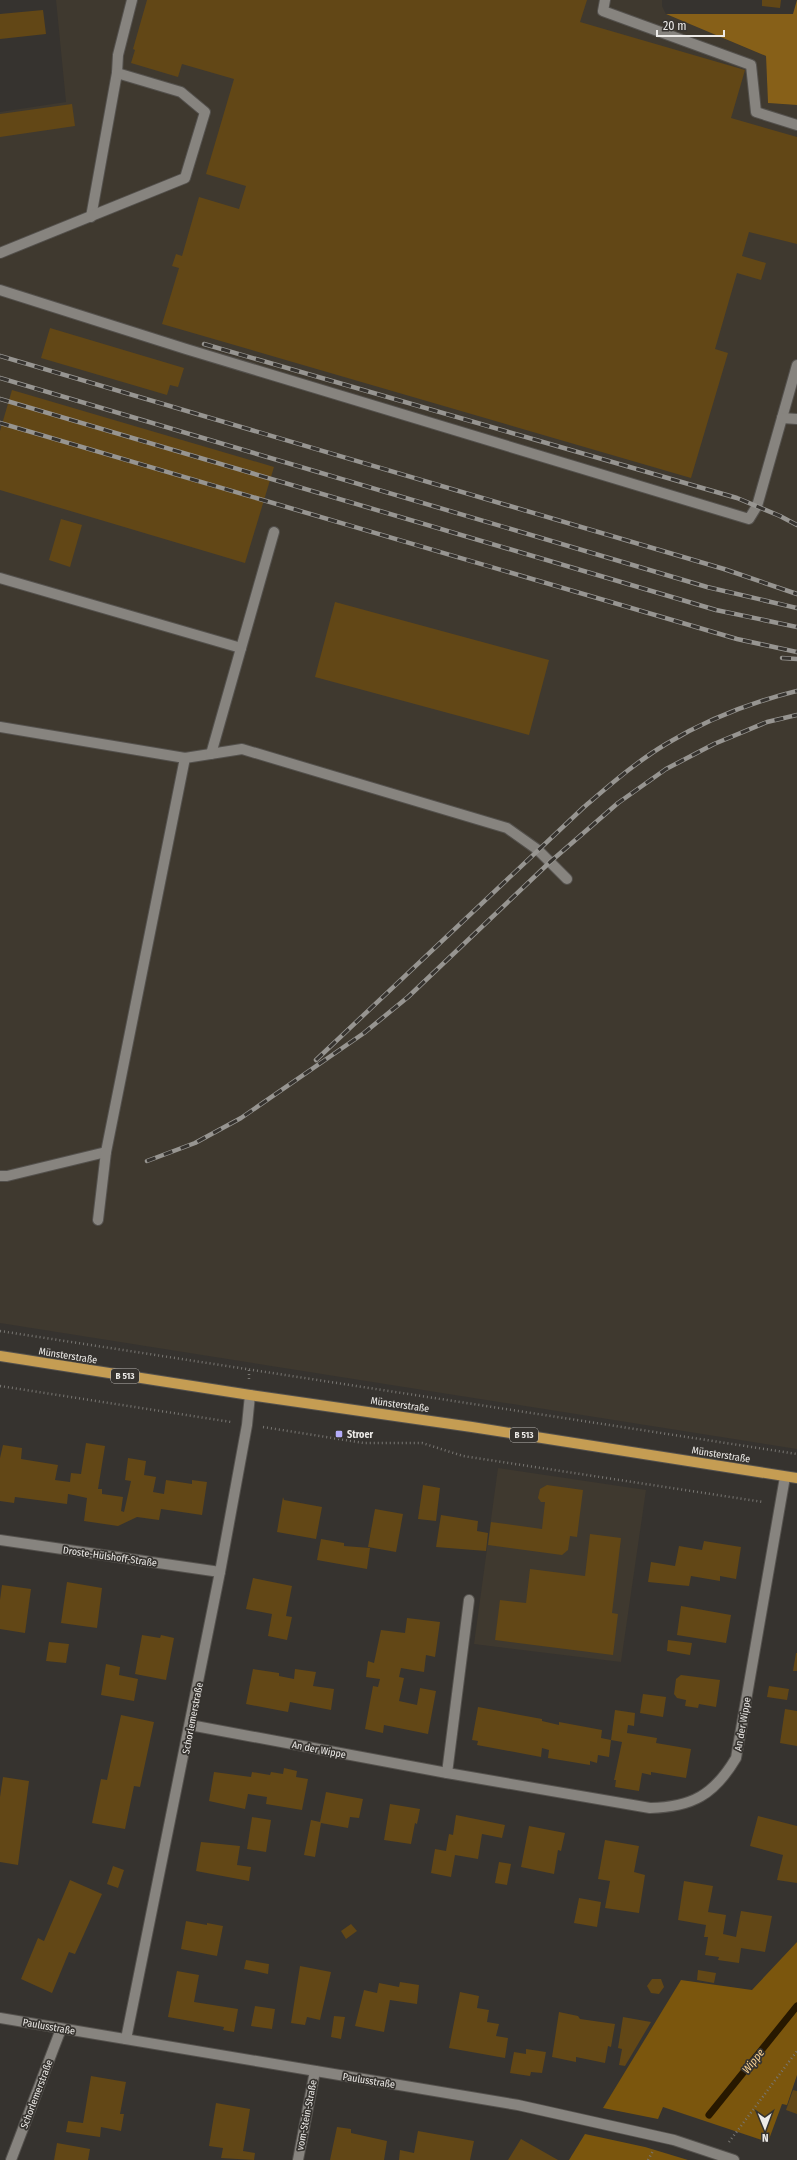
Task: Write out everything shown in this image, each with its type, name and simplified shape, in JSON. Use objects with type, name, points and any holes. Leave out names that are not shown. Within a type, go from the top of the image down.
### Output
[{"type":"main road","name":"Münsterstraße","points":[[0,1356],[250,1395],[472,1427],[797,1478]]},
{"type":"street","points":[[91,217],[118,73],[118,55],[132,0]]},
{"type":"street","points":[[605,0],[603,11],[751,65],[756,112],[797,125]]},
{"type":"street","points":[[0,253],[185,178],[205,112],[181,92],[118,73]]},
{"type":"street","points":[[0,290],[186,349],[749,519],[757,506],[797,365]]},
{"type":"street","points":[[782,418],[797,419]]},
{"type":"street","points":[[211,754],[274,532]]},
{"type":"street","points":[[0,578],[241,648]]},
{"type":"street","points":[[0,726],[185,758],[242,749],[507,828],[538,850],[567,879]]},
{"type":"street","points":[[98,1220],[106,1152],[185,758]]},
{"type":"street","points":[[0,1176],[7,1176],[106,1152]]},
{"type":"street","name":"Schorlemerstraße","points":[[126,2039],[220,1572],[247,1425],[250,1395]]},
{"type":"street","name":"An der Wippe","points":[[190,1725],[447,1773],[650,1808],[674,1807],[695,1800],[712,1789],[726,1775],[736,1758],[785,1477]]},
{"type":"street","name":"Droste-Hülshoff-Straße","points":[[0,1540],[220,1572]]},
{"type":"street","points":[[447,1773],[469,1600]]},
{"type":"street","name":"Paulusstraße","points":[[0,2018],[518,2104],[674,2140],[734,2160]]},
{"type":"street","name":"Schorlemerstraße","points":[[11,2160],[61,2028]]},
{"type":"street","name":"vom-Stein-Straße","points":[[298,2160],[315,2071]]},
{"type":"path","points":[[0,1331],[797,1454]]},
{"type":"path","points":[[0,1386],[364,1443],[422,1443],[463,1456],[781,1505]]},
{"type":"path","points":[[719,2155],[797,2052]]},
{"type":"shaded area","points":[[56,0],[662,0],[662,6],[666,14],[766,56],[768,103],[797,105],[797,1449],[0,1323],[0,112],[66,102]]},
{"type":"shaded area","points":[[797,0],[797,105],[768,103],[766,56],[666,14],[793,14]]},
{"type":"shaded area","points":[[498,1468],[646,1490],[621,1662],[474,1644]]},
{"type":"shaded area","points":[[797,1942],[797,2075],[787,2105],[782,2104],[768,2142],[663,2107],[658,2119],[603,2108],[681,1980],[752,1990]]},
{"type":"shaded area","points":[[585,2134],[645,2147],[688,2160],[569,2160]]},
{"type":"building","points":[[147,0],[587,0],[580,22],[745,70],[731,118],[797,137],[797,244],[749,232],[742,256],[766,263],[761,280],[737,273],[715,349],[728,353],[691,478],[162,324],[179,268],[172,266],[176,254],[182,256],[199,197],[239,209],[246,186],[206,174],[234,79],[182,64],[178,77],[131,63],[135,50],[133,49]]},
{"type":"building","points":[[762,0],[781,0],[780,8],[762,6]]},
{"type":"building","points":[[43,10],[46,34],[0,39],[0,14]]},
{"type":"building","points":[[72,104],[75,126],[0,137],[0,114]]},
{"type":"building","points":[[50,328],[184,368],[178,387],[170,385],[167,395],[41,358]]},
{"type":"building","points":[[12,390],[274,467],[245,563],[0,490],[0,431]]},
{"type":"building","points":[[61,519],[82,525],[70,567],[49,560]]},
{"type":"building","points":[[335,602],[549,660],[529,735],[315,677]]},
{"type":"building","points":[[86,1443],[105,1446],[98,1489],[102,1489],[102,1494],[123,1497],[121,1511],[124,1512],[131,1481],[125,1480],[128,1458],[146,1461],[144,1475],[156,1477],[153,1492],[164,1494],[166,1480],[192,1484],[192,1480],[207,1482],[202,1515],[161,1509],[159,1520],[137,1517],[118,1526],[84,1521],[87,1498],[78,1496],[68,1494],[67,1504],[15,1497],[14,1503],[0,1501],[0,1458],[3,1445],[22,1448],[21,1459],[58,1465],[55,1480],[70,1482],[71,1473],[81,1474]]},
{"type":"building","points":[[423,1485],[440,1488],[436,1521],[418,1519]]},
{"type":"building","points":[[547,1485],[583,1490],[577,1537],[570,1536],[568,1550],[562,1555],[488,1545],[491,1522],[542,1529],[545,1502],[541,1502],[538,1498],[540,1489]]},
{"type":"building","points":[[283,1497],[284,1500],[322,1507],[316,1539],[277,1532]]},
{"type":"building","points":[[375,1509],[403,1514],[396,1552],[368,1547]]},
{"type":"building","points":[[441,1515],[478,1521],[477,1531],[488,1533],[486,1551],[436,1547]]},
{"type":"building","points":[[590,1534],[621,1538],[612,1613],[618,1614],[613,1655],[495,1640],[500,1600],[526,1603],[530,1569],[585,1576]]},
{"type":"building","points":[[321,1539],[344,1543],[344,1546],[370,1548],[367,1569],[317,1560]]},
{"type":"building","points":[[704,1541],[741,1547],[736,1579],[720,1576],[720,1581],[691,1576],[689,1586],[648,1582],[651,1562],[675,1566],[679,1546],[702,1550]]},
{"type":"building","points":[[253,1578],[292,1586],[286,1616],[292,1617],[287,1640],[268,1636],[272,1614],[246,1609]]},
{"type":"building","points":[[67,1582],[102,1588],[97,1628],[61,1623]]},
{"type":"building","points":[[2,1585],[31,1589],[25,1633],[0,1629],[0,1600]]},
{"type":"building","points":[[681,1606],[731,1615],[726,1643],[677,1635]]},
{"type":"building","points":[[407,1618],[440,1622],[435,1657],[426,1655],[424,1672],[401,1668],[399,1677],[404,1678],[399,1701],[417,1705],[420,1688],[436,1691],[428,1734],[384,1725],[383,1733],[365,1729],[373,1686],[378,1687],[380,1679],[366,1677],[368,1661],[374,1663],[381,1630],[405,1633]]},
{"type":"building","points":[[142,1635],[160,1638],[161,1635],[174,1638],[166,1680],[135,1674]]},
{"type":"building","points":[[668,1640],[692,1643],[690,1655],[667,1651]]},
{"type":"building","points":[[49,1642],[69,1644],[66,1663],[46,1661]]},
{"type":"building","points":[[796,1653],[797,1671],[793,1671]]},
{"type":"building","points":[[106,1664],[120,1667],[119,1675],[138,1679],[134,1701],[101,1695]]},
{"type":"building","points":[[253,1669],[279,1673],[279,1676],[294,1679],[295,1669],[316,1672],[313,1686],[334,1689],[331,1710],[290,1702],[288,1712],[246,1704]]},
{"type":"building","points":[[681,1675],[720,1680],[716,1707],[699,1704],[698,1708],[685,1706],[686,1700],[677,1698],[674,1694],[676,1679]]},
{"type":"building","points":[[769,1686],[789,1689],[787,1700],[767,1697]]},
{"type":"building","points":[[643,1694],[666,1697],[663,1717],[640,1713]]},
{"type":"building","points":[[478,1707],[542,1719],[542,1721],[559,1725],[559,1722],[602,1730],[601,1738],[611,1740],[609,1757],[598,1755],[597,1763],[590,1761],[590,1765],[548,1758],[549,1750],[542,1748],[541,1757],[477,1745],[478,1741],[472,1740]]},
{"type":"building","points":[[785,1709],[797,1711],[797,1746],[780,1743]]},
{"type":"building","points":[[615,1710],[635,1713],[634,1726],[628,1725],[627,1733],[657,1738],[656,1743],[691,1749],[686,1778],[651,1772],[651,1775],[642,1773],[639,1791],[615,1787],[616,1780],[614,1780],[622,1742],[611,1740]]},
{"type":"building","points":[[121,1715],[154,1722],[140,1787],[134,1786],[125,1829],[92,1823],[101,1779],[107,1780]]},
{"type":"building","points":[[284,1768],[297,1771],[296,1777],[308,1779],[302,1810],[266,1804],[267,1797],[248,1794],[245,1809],[209,1801],[214,1772],[251,1777],[252,1772],[270,1775],[271,1772],[283,1774]]},
{"type":"building","points":[[3,1777],[29,1781],[18,1865],[0,1862],[0,1797]]},
{"type":"building","points":[[326,1792],[363,1799],[359,1818],[350,1817],[348,1828],[321,1823],[315,1857],[304,1855],[311,1820],[320,1822]]},
{"type":"building","points":[[390,1804],[420,1809],[417,1824],[415,1823],[411,1844],[384,1840]]},
{"type":"building","points":[[456,1815],[505,1825],[502,1838],[482,1834],[478,1859],[455,1855],[451,1877],[431,1873],[435,1849],[446,1851],[449,1834],[453,1835]]},
{"type":"building","points":[[758,1816],[797,1826],[797,1883],[777,1880],[783,1855],[750,1846]]},
{"type":"building","points":[[252,1817],[271,1820],[266,1852],[247,1849]]},
{"type":"building","points":[[529,1826],[565,1833],[561,1851],[558,1850],[554,1874],[521,1867]]},
{"type":"building","points":[[605,1840],[639,1846],[634,1872],[645,1875],[639,1913],[605,1908],[610,1881],[598,1879]]},
{"type":"building","points":[[201,1842],[240,1846],[237,1865],[251,1867],[249,1881],[196,1871]]},
{"type":"building","points":[[499,1862],[511,1864],[507,1885],[495,1883]]},
{"type":"building","points":[[113,1866],[124,1870],[118,1888],[107,1884]]},
{"type":"building","points":[[70,1880],[102,1894],[75,1954],[69,1952],[52,1993],[21,1979],[38,1938],[44,1941]]},
{"type":"building","points":[[684,1881],[713,1886],[708,1912],[726,1915],[723,1934],[736,1937],[741,1911],[772,1916],[765,1952],[741,1948],[739,1963],[718,1960],[719,1957],[705,1955],[708,1937],[704,1937],[706,1925],[678,1920]]},
{"type":"building","points":[[579,1898],[601,1902],[597,1927],[574,1923]]},
{"type":"building","points":[[186,1921],[223,1926],[217,1956],[181,1949]]},
{"type":"building","points":[[351,1924],[357,1931],[346,1939],[341,1931]]},
{"type":"building","points":[[246,1960],[269,1964],[268,1974],[244,1969]]},
{"type":"building","points":[[300,1966],[331,1972],[320,2020],[307,2017],[305,2025],[291,2023]]},
{"type":"building","points":[[698,1970],[716,1973],[714,1983],[697,1980]]},
{"type":"building","points":[[177,1971],[199,1975],[194,2002],[238,2009],[234,2032],[223,2030],[224,2027],[168,2017]]},
{"type":"building","points":[[652,1979],[661,1979],[664,1987],[659,1994],[651,1993],[647,1986]]},
{"type":"building","points":[[400,1982],[419,1985],[417,2004],[390,2000],[384,2032],[355,2026],[364,1990],[377,1993],[379,1983],[399,1987]]},
{"type":"building","points":[[460,1992],[479,1996],[477,2008],[489,2010],[487,2022],[499,2024],[496,2036],[508,2038],[505,2058],[449,2048]]},
{"type":"building","points":[[255,2006],[275,2009],[272,2029],[251,2026]]},
{"type":"building","points":[[559,2012],[578,2016],[580,2019],[615,2024],[611,2047],[608,2046],[605,2063],[576,2057],[576,2062],[552,2057]]},
{"type":"building","points":[[334,2016],[345,2017],[341,2039],[331,2037]]},
{"type":"building","points":[[623,2017],[651,2022],[625,2066],[619,2065],[622,2049],[618,2048]]},
{"type":"building","points":[[526,2049],[546,2052],[542,2073],[531,2072],[530,2076],[510,2073],[514,2052],[526,2054]]},
{"type":"building","points":[[91,2076],[126,2082],[120,2114],[124,2114],[121,2131],[101,2127],[100,2137],[66,2132],[68,2121],[83,2123]]},
{"type":"building","points":[[793,2090],[797,2091],[797,2114],[786,2110]]},
{"type":"building","points":[[216,2103],[250,2109],[243,2151],[255,2153],[254,2160],[221,2158],[223,2148],[209,2146]]},
{"type":"building","points":[[337,2127],[351,2129],[351,2133],[387,2141],[384,2160],[330,2160]]},
{"type":"building","points":[[418,2131],[474,2141],[470,2160],[399,2160],[400,2150],[414,2153]]},
{"type":"building","points":[[521,2139],[558,2160],[508,2160]]},
{"type":"building","points":[[57,2143],[90,2149],[88,2160],[54,2160]]},
{"type":"waterway","name":"Wippe","points":[[709,2115],[797,2006]]},
{"type":"railway","points":[[204,344],[737,498],[780,516],[797,525]]},
{"type":"railway","points":[[0,356],[724,569],[797,594]]},
{"type":"railway","points":[[0,378],[707,587],[797,608]]},
{"type":"railway","points":[[0,399],[716,610],[797,627]]},
{"type":"railway","points":[[0,423],[737,639],[797,652]]},
{"type":"railway","points":[[782,658],[797,659]]},
{"type":"railway","points":[[316,1060],[584,807],[613,782],[655,751],[697,727],[746,706],[797,691]]},
{"type":"railway","points":[[147,1161],[195,1143],[241,1118],[364,1033],[408,997],[550,862],[618,803],[666,769],[714,744],[767,722],[797,715]]},
{"type":"place","name":"Stroer","points":[[339,1434]]}]
